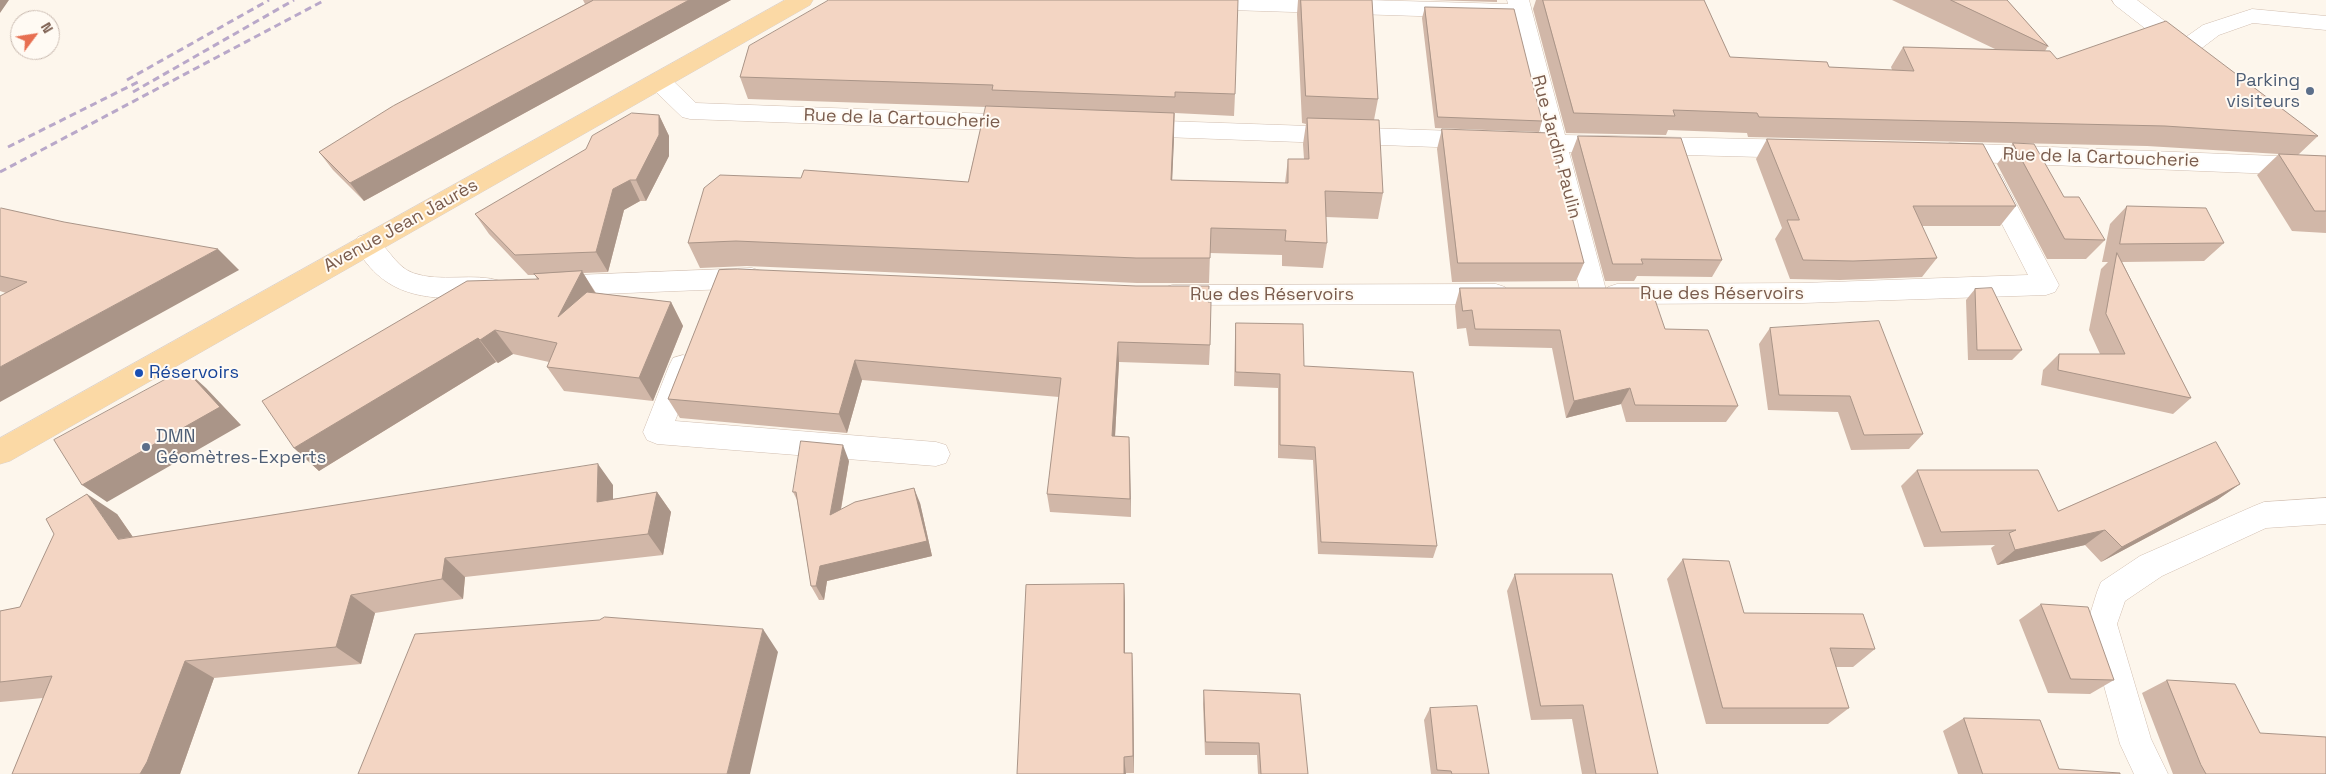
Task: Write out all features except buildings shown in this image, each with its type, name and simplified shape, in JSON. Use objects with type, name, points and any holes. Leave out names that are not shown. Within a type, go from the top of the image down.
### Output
[{"type":"main road","name":"Avenue Jean Jaurès","points":[[0,452],[802,0]]},
{"type":"street","points":[[2123,0],[2194,55],[2211,30],[2250,8],[2326,23]]},
{"type":"street","points":[[1179,2],[1519,6]]},
{"type":"street","name":"Rue Jardin Paulin","points":[[1519,6],[1555,143],[1584,294]]},
{"type":"street","name":"Rue de la Cartoucherie","points":[[660,81],[690,111],[1038,124]]},
{"type":"street","points":[[1117,127],[1555,143],[1820,149]]},
{"type":"street","name":"Rue de la Cartoucherie","points":[[1928,152],[2326,167]]},
{"type":"street","name":"Rue des Réservoirs","points":[[1584,294],[1803,293],[2046,285],[1978,153]]},
{"type":"street","points":[[367,244],[384,266],[401,280],[440,288],[523,287],[718,278],[777,279]]},
{"type":"street","points":[[707,305],[718,278]]},
{"type":"street","name":"Rue des Réservoirs","points":[[1146,295],[1515,294]]},
{"type":"street","points":[[693,342],[657,432],[936,454]]},
{"type":"street","points":[[2151,774],[2136,744],[2102,624],[2112,592],[2151,566],[2264,515],[2326,511]]},
{"type":"railway","points":[[127,80],[269,0]]},
{"type":"railway","points":[[133,92],[294,0]]},
{"type":"railway","points":[[0,172],[325,0]]},
{"type":"railway","points":[[8,147],[140,81]]},
{"type":"place","name":"Parking visiteurs","points":[[2310,91]]},
{"type":"place","name":"Réservoirs","points":[[139,373]]},
{"type":"place","name":"DMN Géomètres-Experts","points":[[146,447]]}]
